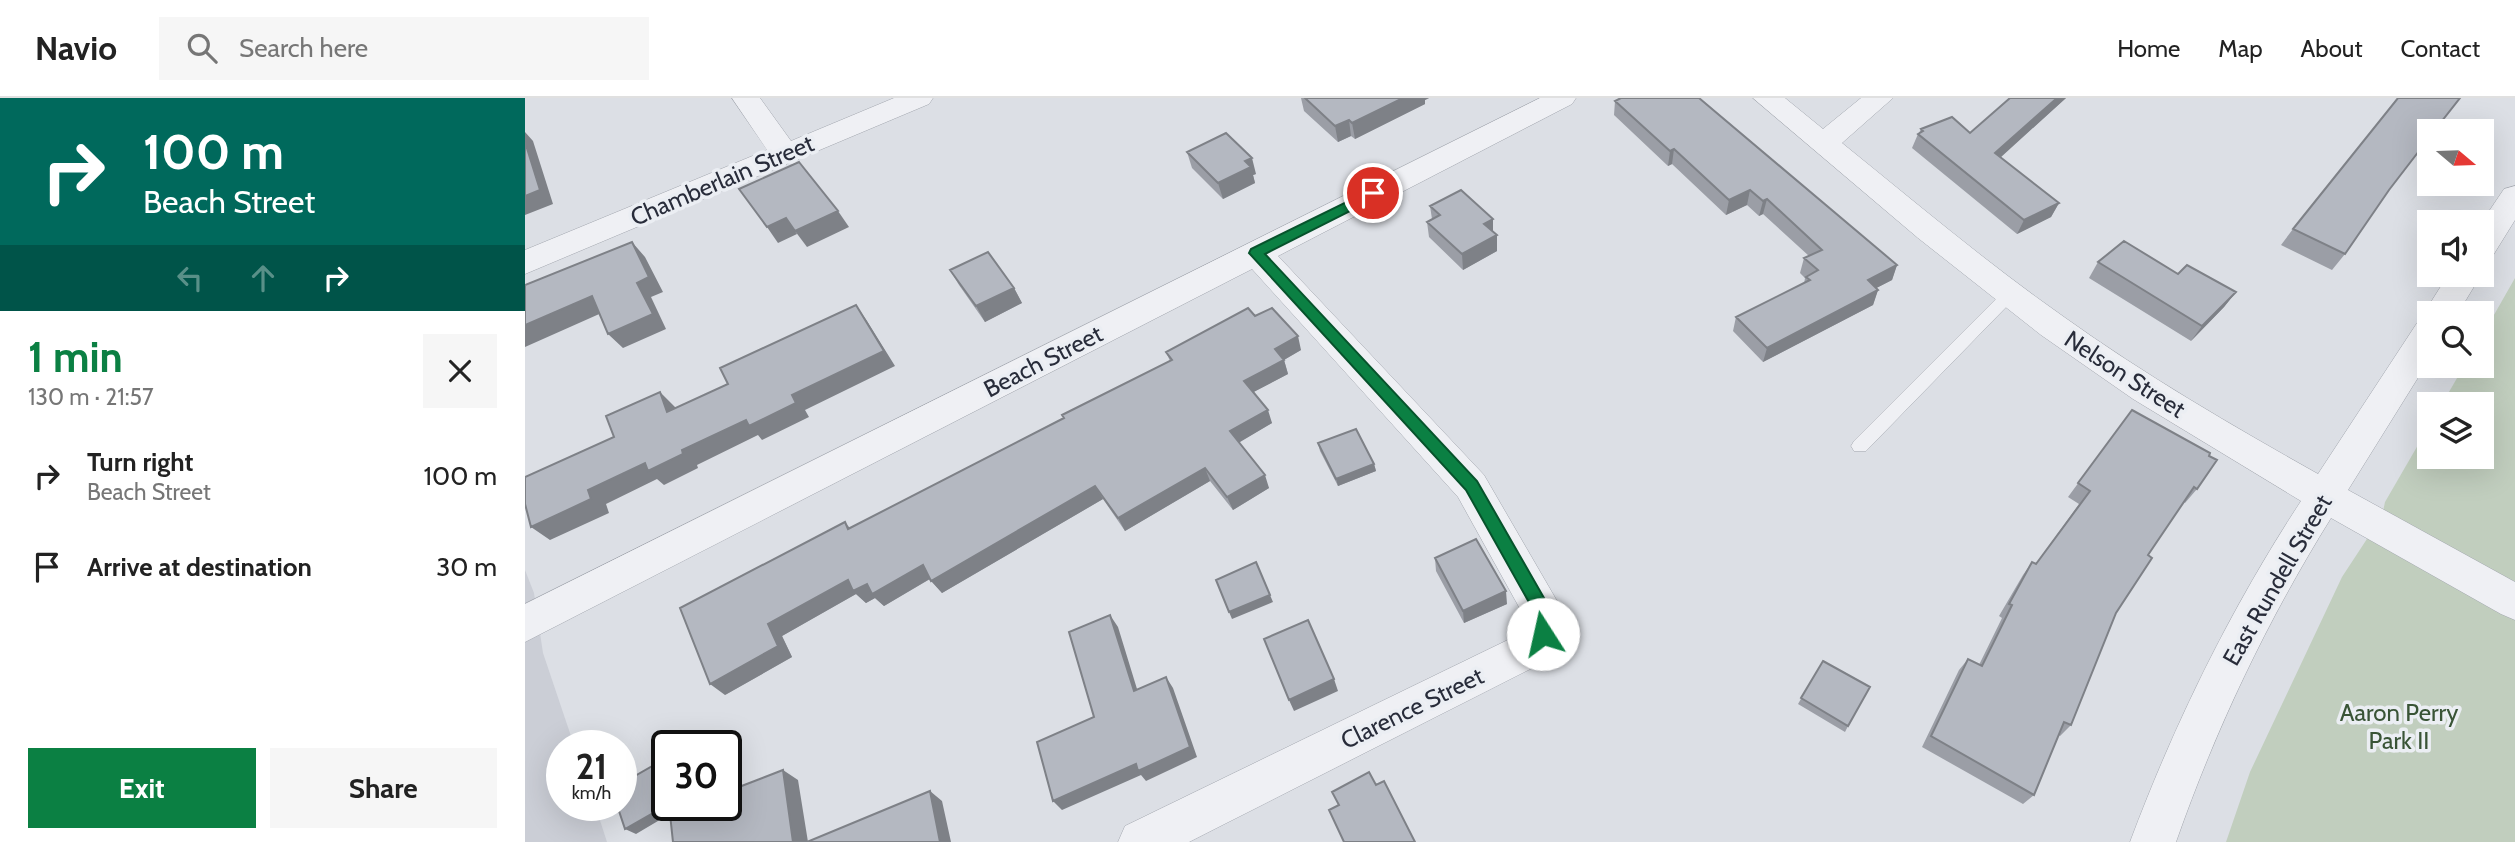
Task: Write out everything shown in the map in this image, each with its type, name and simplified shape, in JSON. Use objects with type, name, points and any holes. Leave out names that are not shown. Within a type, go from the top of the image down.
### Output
[{"type":"street","points":[[746,98],[785,154]]},
{"type":"street","name":"Chamberlain Street","points":[[525,263],[919,98]]},
{"type":"street","name":"Beach Street","points":[[525,624],[1562,98]]},
{"type":"street","name":"Nelson Street","points":[[1767,98],[2010,294],[2094,356],[2162,400],[2515,602]]},
{"type":"street","points":[[1824,143],[1879,98]]},
{"type":"street","points":[[2494,229],[2515,196]]},
{"type":"street","name":"Clarence Street","points":[[1141,842],[1525,652],[1541,639],[1545,626],[1544,612],[1471,486],[1256,253]]},
{"type":"street","name":"East Rundell Street","points":[[2153,842],[2223,673],[2280,568],[2417,351]]},
{"type":"lane","points":[[1860,446],[2010,294]]},
{"type":"shaded area","points":[[525,570],[534,593],[543,653],[569,730],[546,730],[546,821],[600,821],[607,842],[525,842]]},
{"type":"green space","name":"Aaron Perry Park II","points":[[2515,278],[2515,842],[2226,842],[2250,772],[2342,577],[2382,516],[2385,502],[2417,447],[2417,469],[2494,469],[2494,392],[2449,392],[2457,378],[2494,378],[2494,315]]},
{"type":"building","points":[[1305,98],[1403,98],[1352,123],[1349,120],[1335,126]]},
{"type":"building","points":[[1621,98],[1699,98],[1897,265],[1868,280],[1878,290],[1767,348],[1736,317],[1810,280],[1806,277],[1818,270],[1804,258],[1822,250],[1767,199],[1763,201],[1750,190],[1729,200],[1674,149],[1670,151],[1615,101]]},
{"type":"building","points":[[2010,98],[2057,98],[1995,153],[2059,203],[2024,220],[1918,134],[1923,131],[1921,129],[1952,117],[1970,133]]},
{"type":"building","points":[[2398,98],[2460,98],[2443,119],[2417,119],[2417,154],[2345,254],[2293,229]]},
{"type":"building","points":[[1226,133],[1252,158],[1245,161],[1251,167],[1218,183],[1187,152]]},
{"type":"building","points":[[525,142],[540,190],[525,196]]},
{"type":"building","points":[[799,162],[838,211],[795,231],[786,218],[767,227],[739,189]]},
{"type":"building","points":[[1461,190],[1493,219],[1484,224],[1497,235],[1462,254],[1427,222],[1440,215],[1430,206]]},
{"type":"building","points":[[2124,241],[2178,274],[2187,265],[2236,292],[2202,326],[2098,262]]},
{"type":"building","points":[[632,242],[649,277],[637,283],[653,314],[608,334],[592,296],[525,325],[525,285]]},
{"type":"building","points":[[988,252],[1014,288],[976,306],[950,270]]},
{"type":"building","points":[[856,305],[884,351],[792,395],[796,403],[749,426],[746,420],[682,450],[683,454],[648,471],[645,463],[588,490],[591,499],[531,527],[525,504],[525,477],[614,437],[606,416],[660,392],[667,412],[728,384],[720,368]]},
{"type":"building","points":[[1248,308],[1255,316],[1272,308],[1298,336],[1275,349],[1284,360],[1244,381],[1268,410],[1230,431],[1265,475],[1227,497],[1205,468],[1118,518],[1095,486],[931,581],[923,565],[872,594],[867,584],[853,591],[848,580],[768,624],[778,646],[710,684],[680,608],[845,522],[848,529],[1064,418],[1062,415],[1172,360],[1166,352]]},
{"type":"building","points":[[2132,410],[2210,453],[2209,456],[2217,460],[2197,489],[2194,487],[2148,555],[2152,558],[2116,613],[2071,725],[2064,722],[2034,795],[1931,736],[1968,659],[1982,666],[2012,605],[2009,604],[2032,562],[2036,564],[2090,491],[2078,483]]},
{"type":"building","points":[[1356,429],[1374,464],[1336,479],[1318,443]]},
{"type":"building","points":[[1476,539],[1506,591],[1463,611],[1435,558]]},
{"type":"building","points":[[1256,562],[1270,595],[1229,612],[1216,580]]},
{"type":"building","points":[[1110,615],[1134,691],[1166,677],[1190,747],[1138,771],[1136,764],[1053,801],[1037,742],[1094,717],[1069,632]]},
{"type":"building","points":[[1308,620],[1334,679],[1289,700],[1264,639]]},
{"type":"building","points":[[1823,661],[1870,687],[1848,726],[1801,698]]},
{"type":"building","points":[[651,767],[651,814],[625,829],[622,821],[637,821],[637,775]]},
{"type":"building","points":[[783,770],[793,842],[673,842],[671,821],[742,821],[742,786]]},
{"type":"building","points":[[1369,772],[1376,785],[1384,781],[1415,842],[1344,842],[1329,810],[1339,805],[1332,792]]},
{"type":"building","points":[[930,791],[940,842],[807,842]]},
{"type":"route","points":[[1373,193],[1256,253],[1471,486],[1544,612],[1543,634]]}]
